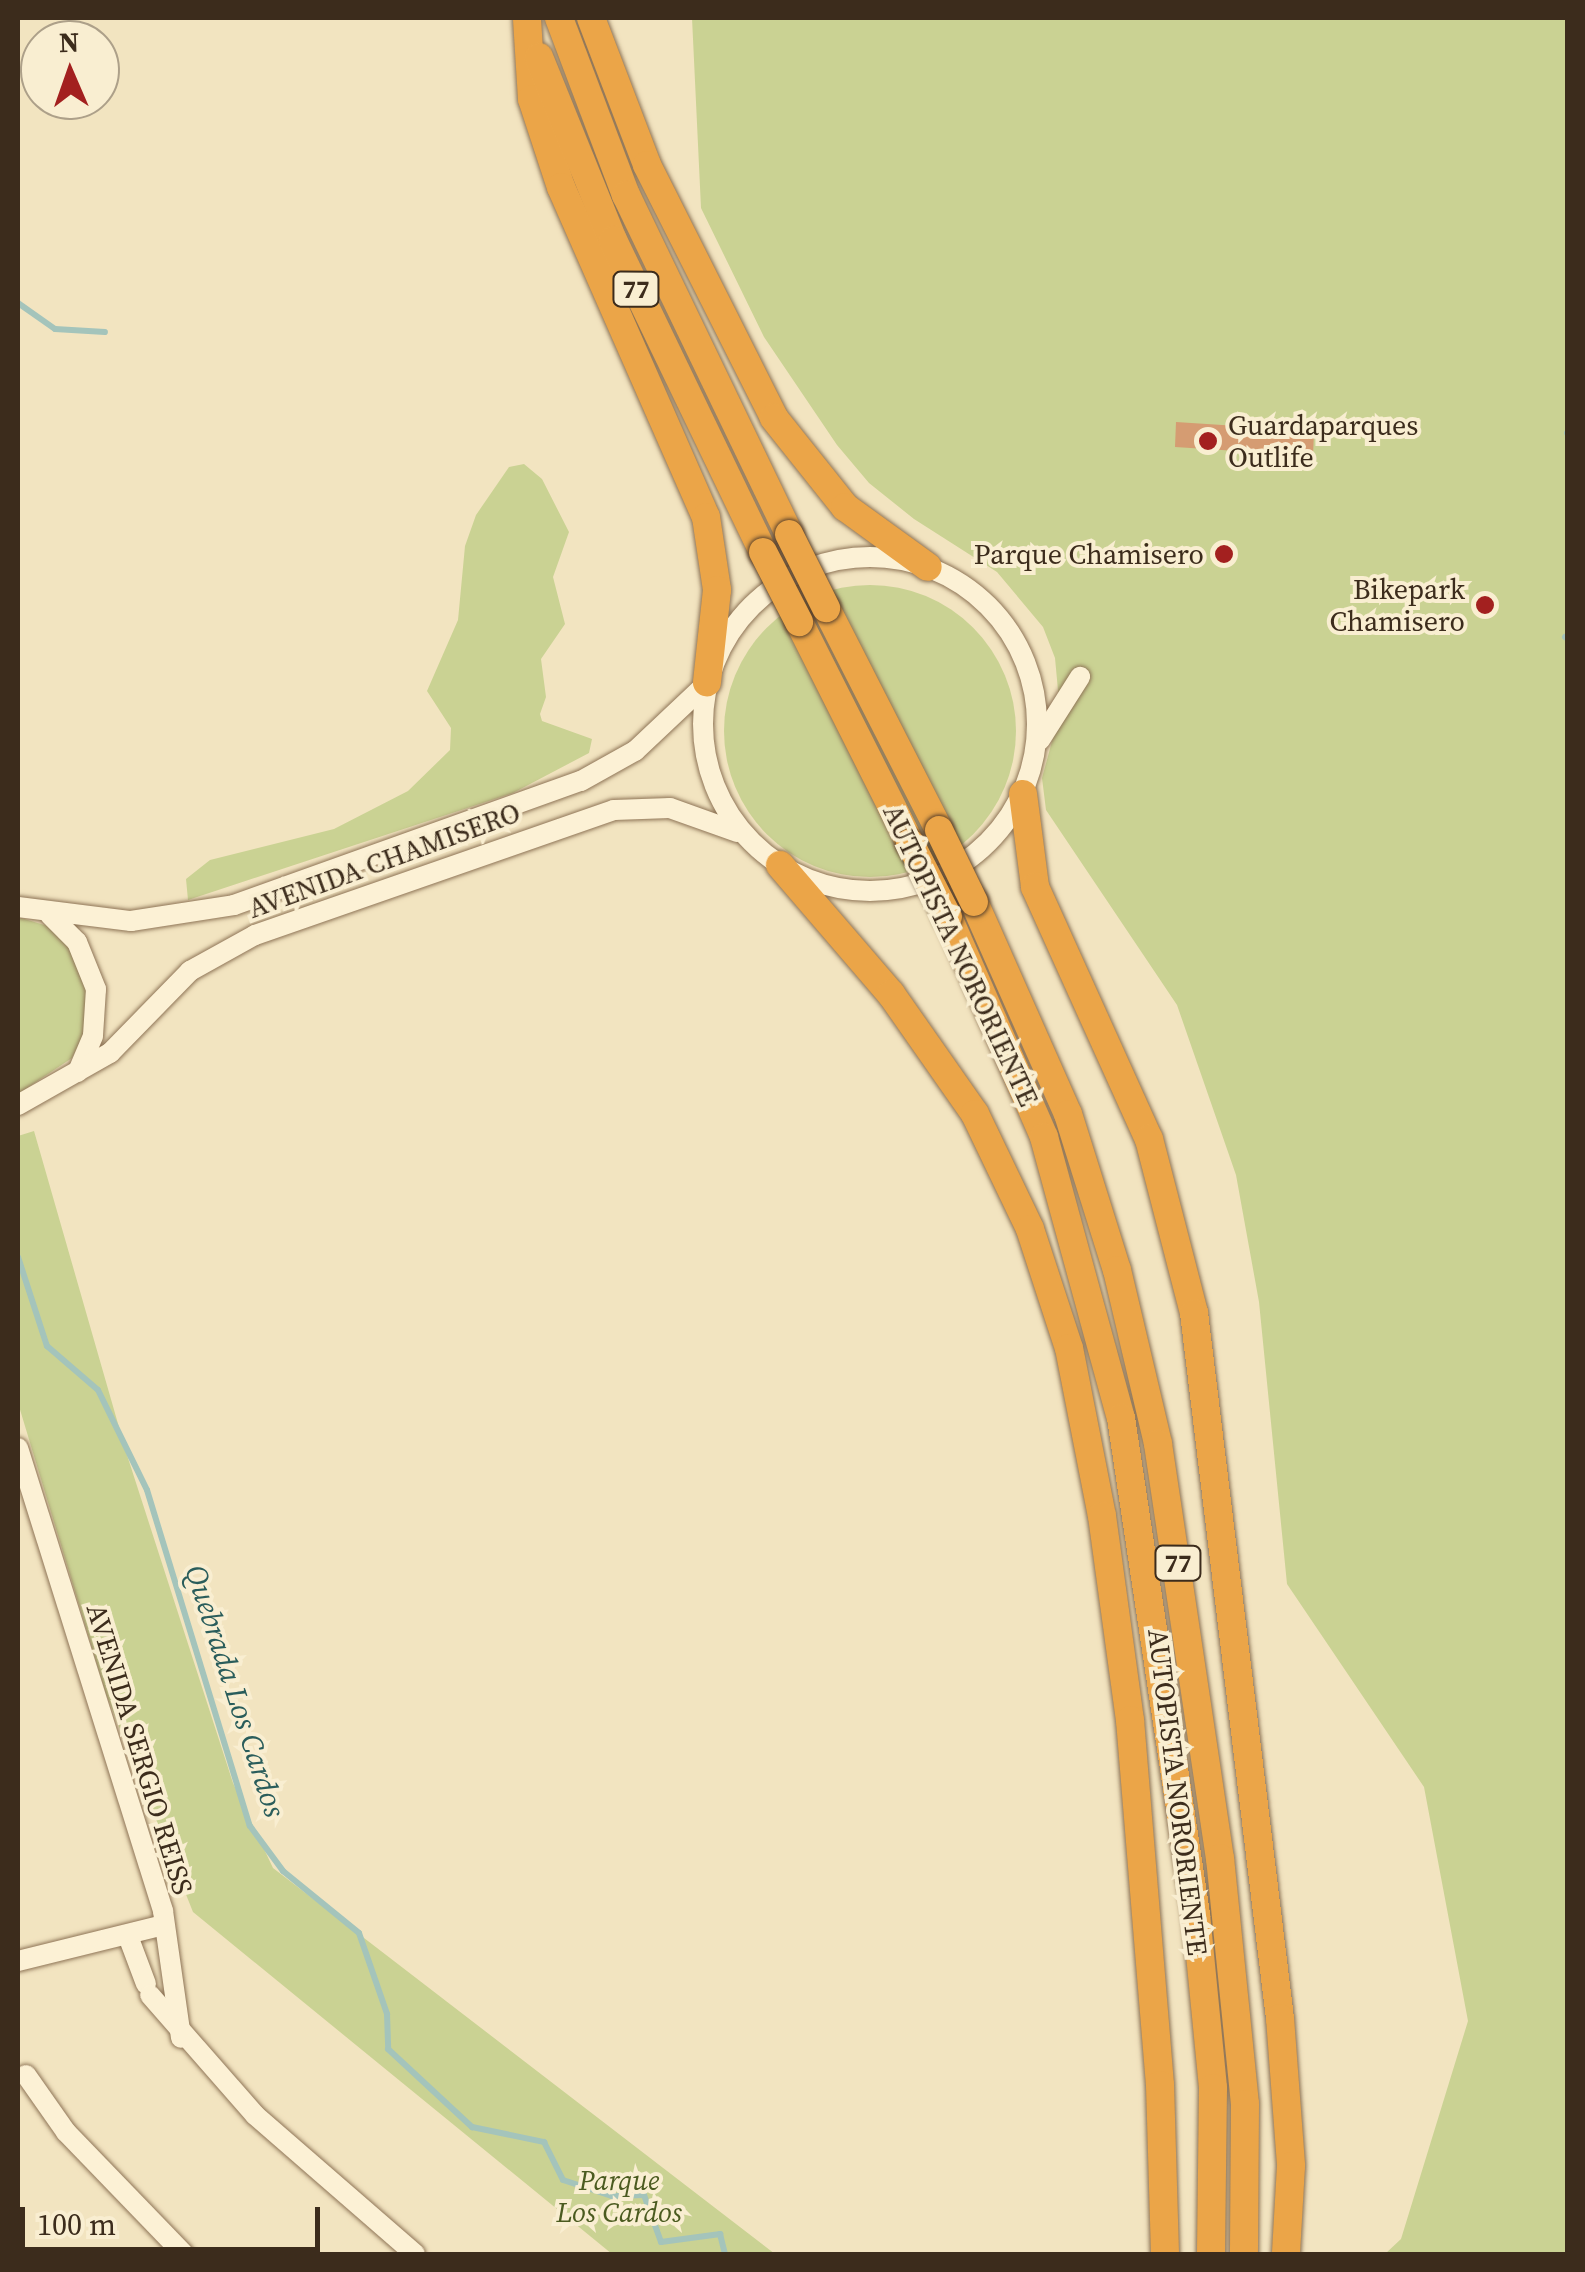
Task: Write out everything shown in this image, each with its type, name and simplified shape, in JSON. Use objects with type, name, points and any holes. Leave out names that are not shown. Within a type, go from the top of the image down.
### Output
[{"type":"highway","name":"AUTOPISTA NORORIENTE","points":[[526,18],[586,181],[763,552],[948,918],[1049,1152],[1125,1436],[1196,1914],[1214,2088],[1212,2254]]},
{"type":"highway","points":[[526,18],[532,99],[562,187],[706,517],[717,590],[708,682]]},
{"type":"highway","name":"AUTOPISTA NORORIENTE","points":[[559,18],[626,195],[789,534],[974,902],[1068,1114],[1117,1270],[1154,1429],[1220,1858],[1245,2104],[1244,2254]]},
{"type":"highway","points":[[590,18],[647,165],[774,418],[844,507],[928,567]]},
{"type":"highway","points":[[1023,794],[1035,886],[1149,1140],[1194,1313],[1282,2033],[1290,2166],[1286,2254]]},
{"type":"highway","points":[[780,865],[890,994],[975,1114],[1030,1229],[1069,1348],[1107,1546],[1130,1720],[1160,2085],[1165,2254]]},
{"type":"street","points":[[1037,746],[1036,696],[1007,627],[967,587],[928,567],[859,558],[792,576],[739,620],[708,682],[707,766],[748,839],[780,865],[853,891],[905,888],[975,855],[1023,794],[1037,746],[1080,676]]},
{"type":"street","name":"AVENIDA CHAMISERO","points":[[18,907],[50,914],[164,919],[284,888],[602,771],[653,737],[708,682]]},
{"type":"street","name":"AVENIDA CHAMISERO","points":[[18,1105],[110,1052],[190,971],[231,946],[577,820],[637,806],[670,808],[724,824],[748,839]]},
{"type":"street","points":[[50,914],[82,951],[96,989],[93,1036],[77,1074]]},
{"type":"street","name":"AVENIDA SERGIO REISS","points":[[18,1448],[163,1924],[128,1936],[18,1960]]},
{"type":"street","points":[[163,1924],[176,1972],[180,2038]]},
{"type":"street","points":[[128,1936],[148,1990],[180,2038],[330,2186],[414,2254]]},
{"type":"street","points":[[26,2075],[66,2132],[184,2254]]},
{"type":"green space","points":[[692,18],[1567,18],[1567,2254],[1385,2254],[1401,2239],[1468,2021],[1424,1787],[1287,1584],[1259,1302],[1236,1175],[1177,1005],[1046,810],[1042,778],[1060,712],[1055,658],[1043,627],[997,572],[914,519],[869,483],[837,445],[764,337],[701,208]]},
{"type":"green space","points":[[524,464],[542,479],[569,532],[553,577],[565,624],[541,659],[546,697],[540,714],[542,721],[592,739],[589,753],[513,793],[188,900],[186,879],[210,860],[334,829],[408,791],[450,750],[451,728],[427,691],[458,620],[465,546],[476,515],[509,467]]},
{"type":"green space","points":[[870,585],[926,597],[973,628],[1004,675],[1016,731],[1004,787],[973,834],[926,865],[870,877],[814,865],[767,834],[736,787],[724,731],[736,675],[767,628],[814,597]]},
{"type":"green space","points":[[18,917],[51,927],[69,945],[86,983],[85,1031],[72,1058],[18,1094]]},
{"type":"green space","name":"Parque Los Cardos","points":[[34,1131],[127,1455],[233,1783],[273,1868],[775,2254],[612,2254],[193,1912],[106,1694],[18,1403],[18,1136]]},
{"type":"building","name":"Guardaparques Outlife","points":[[1176,422],[1314,431],[1313,456],[1175,447]]},
{"type":"waterway","points":[[18,303],[55,329],[105,332]]},
{"type":"waterway","name":"Quebrada Los Cardos","points":[[18,1257],[47,1346],[98,1390],[147,1490],[250,1826],[283,1871],[359,1933],[387,2014],[388,2049],[472,2127],[544,2142],[563,2180],[612,2196],[644,2195],[661,2242],[720,2234],[725,2254]]},
{"type":"place","name":"Guardaparques Outlife","points":[[1208,441]]},
{"type":"place","name":"Parque Chamisero","points":[[1224,554]]},
{"type":"place","name":"Bikepark Chamisero","points":[[1485,605]]}]
